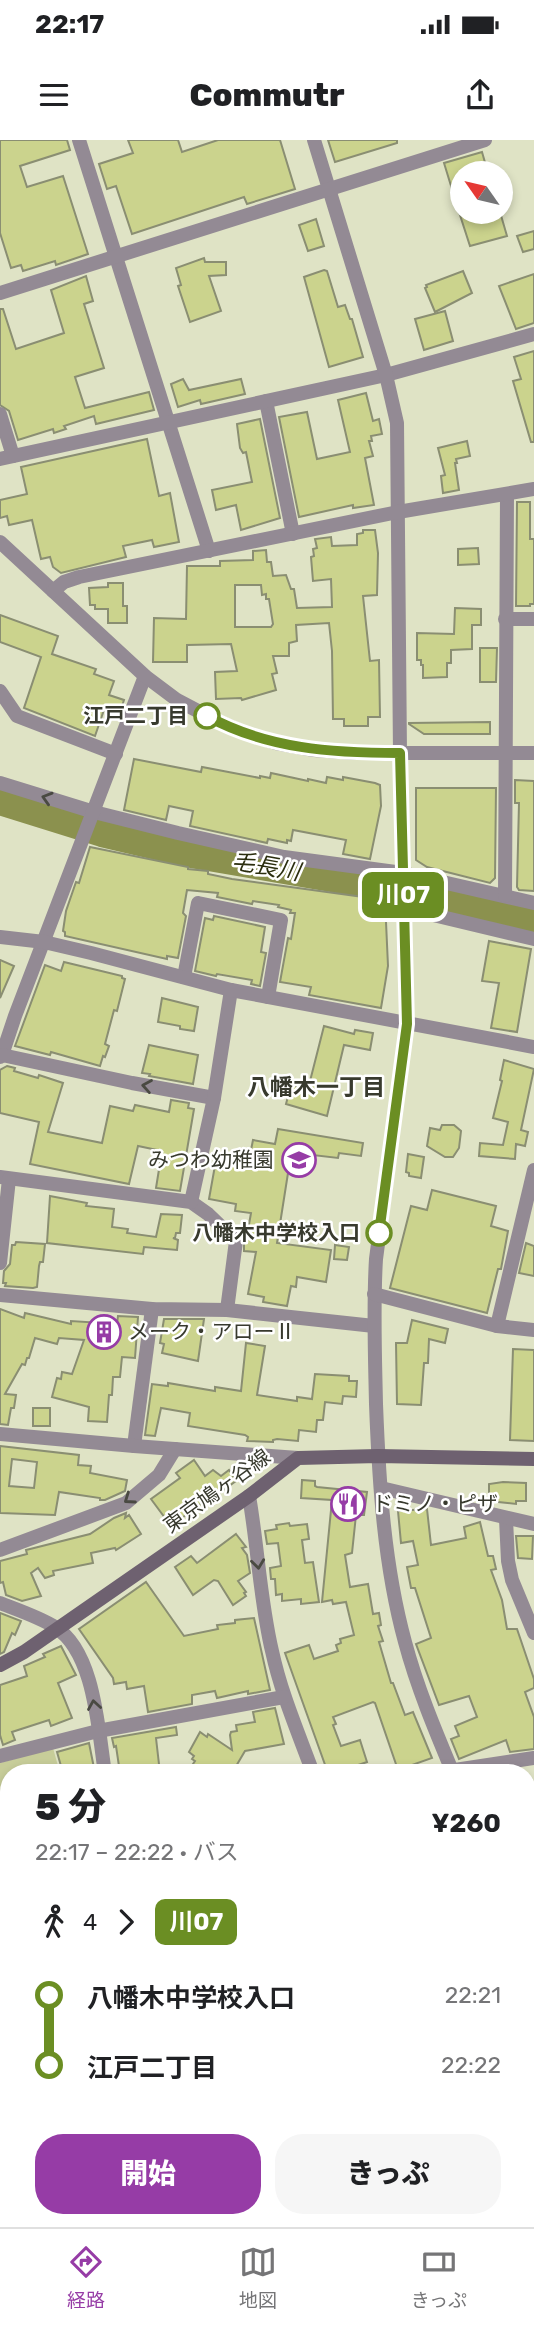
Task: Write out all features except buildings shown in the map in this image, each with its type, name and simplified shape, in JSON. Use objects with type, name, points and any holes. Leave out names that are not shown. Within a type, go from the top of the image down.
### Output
[{"type":"main road","name":"東京鳩ヶ谷線","points":[[0,1665],[249,1496],[298,1458],[378,1456],[534,1459]]},
{"type":"street","points":[[79,140],[209,551]]},
{"type":"street","points":[[314,140],[386,375],[397,422],[400,753],[407,1024],[380,1224],[374,1294],[378,1456],[394,1589],[405,1641],[418,1685],[449,1764]]},
{"type":"street","points":[[0,293],[485,140]]},
{"type":"street","points":[[0,414],[7,457],[386,375],[534,334]]},
{"type":"street","points":[[266,401],[293,534]]},
{"type":"street","points":[[52,590],[79,577],[398,512],[534,489]]},
{"type":"street","points":[[505,896],[507,495]]},
{"type":"street","points":[[0,542],[145,677],[177,700],[215,720],[276,743],[314,750],[534,753]]},
{"type":"street","points":[[505,619],[534,619]]},
{"type":"street","points":[[145,677],[1,1056],[214,1098]]},
{"type":"street","points":[[0,691],[16,716],[116,754]]},
{"type":"street","points":[[0,783],[94,812],[284,856],[403,873],[534,904]]},
{"type":"street","points":[[184,977],[198,903],[281,920],[268,997]]},
{"type":"street","points":[[404,908],[534,939]]},
{"type":"street","points":[[0,937],[44,942],[268,997],[534,1047]]},
{"type":"street","points":[[191,1202],[214,1098],[231,989]]},
{"type":"street","points":[[497,1326],[534,1170]]},
{"type":"street","points":[[0,1263],[5,1178],[191,1202],[236,1241],[227,1310]]},
{"type":"street","points":[[374,1294],[497,1326],[534,1330]]},
{"type":"street","points":[[0,1295],[152,1309],[227,1310],[374,1326]]},
{"type":"street","points":[[134,1446],[152,1309]]},
{"type":"street","points":[[0,1434],[298,1458]]},
{"type":"street","points":[[0,1550],[125,1503],[159,1475],[175,1449]]},
{"type":"street","points":[[381,1488],[534,1524]]},
{"type":"street","points":[[249,1496],[262,1603],[284,1697],[310,1764]]},
{"type":"street","points":[[506,1518],[510,1570],[534,1633]]},
{"type":"street","points":[[0,1602],[56,1627],[72,1645],[88,1673],[104,1764]]},
{"type":"street","points":[[0,1756],[98,1731],[284,1697]]},
{"type":"street","points":[[496,1764],[534,1758]]},
{"type":"shaded area","points":[[53,1748],[57,1764],[0,1764]]},
{"type":"waterway","name":"毛長川","points":[[0,801],[102,833],[191,854],[425,894],[534,924]]},
{"type":"bus line","name":"川07","points":[[207,716],[245,733],[295,747],[355,753],[400,753],[407,1024],[379,1233]]},
{"type":"place","name":"江戸二丁目","points":[[207,716]]},
{"type":"place","name":"みつわ幼稚園","points":[[299,1160]]},
{"type":"place","name":"八幡木中学校入口","points":[[379,1233]]},
{"type":"place","name":"メーク・アローⅡ","points":[[104,1332]]},
{"type":"place","name":"ドミノ・ピザ","points":[[348,1504]]},
{"type":"district","name":"八幡木一丁目","points":[[316,1087]]}]
